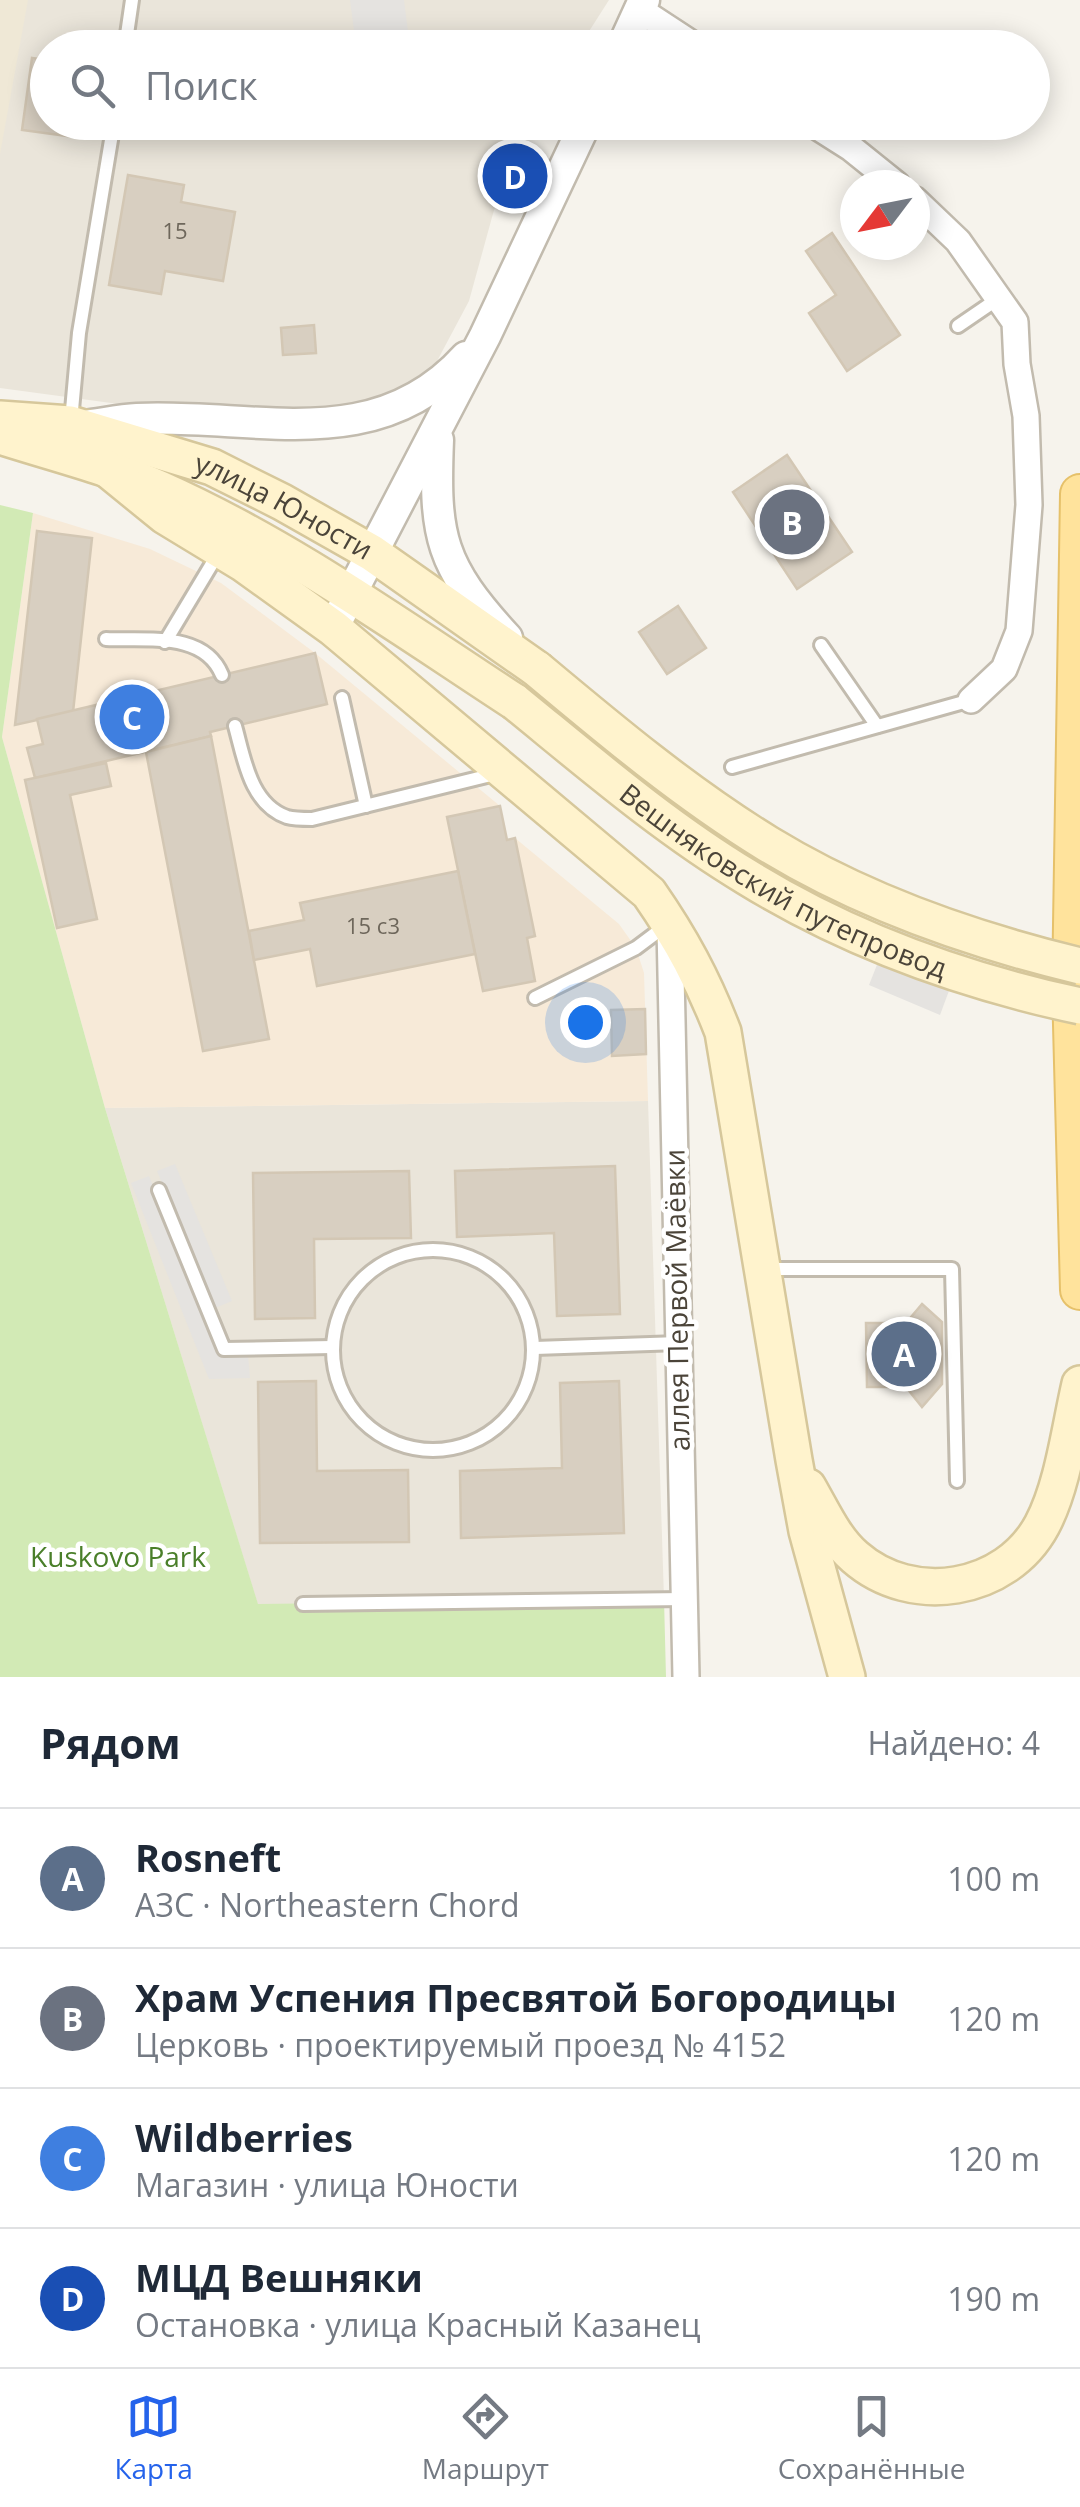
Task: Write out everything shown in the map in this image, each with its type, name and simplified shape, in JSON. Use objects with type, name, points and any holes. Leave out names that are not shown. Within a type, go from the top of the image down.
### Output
[{"type":"main road","name":"улица Юности","points":[[0,419],[75,425],[212,467],[372,553],[537,669]]},
{"type":"main road","name":"улица Юности","points":[[0,436],[106,468],[221,520],[350,594],[515,702]]},
{"type":"main road","points":[[106,468],[164,516],[332,628],[649,893],[670,922],[702,976],[724,1032],[760,1269],[807,1531],[847,1677]]},
{"type":"main road","points":[[1080,494],[1072,987],[1080,1290]]},
{"type":"main road","name":"Вешняковский путепровод","points":[[537,669],[652,766],[769,845],[864,894],[968,934],[1080,966]]},
{"type":"main road","name":"Вешняковский путепровод","points":[[515,702],[634,800],[747,878],[852,932],[960,976],[1080,1006]]},
{"type":"main road","points":[[794,1460],[839,1540],[875,1571],[920,1587],[968,1584],[1010,1563],[1041,1527],[1051,1505],[1080,1384]]},
{"type":"street","points":[[630,30],[642,5],[675,30]]},
{"type":"street","points":[[332,628],[438,430],[578,140]]},
{"type":"street","points":[[838,140],[879,170]]},
{"type":"street","points":[[930,214],[958,241],[1014,322],[1026,416],[1029,505],[1020,631],[1004,668],[971,700]]},
{"type":"street","points":[[75,425],[137,419],[323,424],[380,416],[418,399],[452,373],[485,336]]},
{"type":"street","points":[[438,430],[436,501],[449,562],[483,612],[537,669]]},
{"type":"street","name":"аллея Первой Маёвки","points":[[670,922],[686,1677]]},
{"type":"lane","points":[[128,30],[132,0]]},
{"type":"lane","points":[[75,425],[80,333],[111,140]]},
{"type":"lane","points":[[958,326],[1000,298]]},
{"type":"lane","points":[[165,642],[220,550]]},
{"type":"lane","points":[[106,639],[189,643],[214,657],[222,675]]},
{"type":"lane","points":[[822,645],[877,726]]},
{"type":"lane","points":[[342,698],[366,806]]},
{"type":"lane","points":[[732,767],[971,700]]},
{"type":"lane","points":[[236,726],[248,774],[262,800],[286,817],[312,819],[503,772]]},
{"type":"lane","points":[[535,998],[636,948],[670,922]]},
{"type":"lane","points":[[159,1190],[224,1349],[332,1348]]},
{"type":"lane","points":[[411,1251],[456,1251],[496,1270],[515,1293],[524,1305],[534,1348],[522,1399],[486,1436],[436,1451],[396,1444],[362,1422],[339,1388],[332,1348],[342,1304],[371,1270],[411,1251]]},
{"type":"lane","points":[[760,1269],[952,1269],[957,1481]]},
{"type":"lane","points":[[534,1348],[678,1343]]},
{"type":"lane","points":[[303,1604],[684,1599]]},
{"type":"shaded area","points":[[0,0],[609,0],[590,30],[30,30],[30,140],[528,140],[494,210],[469,301],[436,363],[415,385],[391,398],[323,412],[126,405],[0,388]]},
{"type":"shaded area","points":[[0,0],[28,0],[0,154]]},
{"type":"shaded area","points":[[350,0],[404,0],[408,30],[354,30]]},
{"type":"shaded area","points":[[33,513],[150,549],[221,583],[315,653],[500,806],[507,839],[515,838],[619,924],[636,948],[644,973],[648,1101],[105,1108],[2,737]]},
{"type":"shaded area","points":[[903,899],[973,926],[940,1015],[869,985]]},
{"type":"shaded area","points":[[648,1101],[664,1599],[258,1605],[105,1108]]},
{"type":"shaded area","points":[[175,1164],[232,1301],[213,1309],[157,1171]]},
{"type":"shaded area","points":[[149,1176],[221,1355],[248,1355],[250,1378],[209,1379],[131,1183]]},
{"type":"green space","name":"Kuskovo Park","points":[[0,505],[33,513],[2,737],[105,1108],[258,1604],[664,1599],[666,1677],[0,1677]]},
{"type":"building","points":[[30,72],[30,131],[22,130]]},
{"type":"building","points":[[128,175],[184,185],[181,202],[235,212],[223,281],[165,271],[161,294],[109,285]]},
{"type":"building","points":[[832,233],[840,245],[840,260],[850,260],[900,335],[847,371],[809,313],[836,295],[806,251]]},
{"type":"building","points":[[314,325],[316,353],[283,355],[281,328]]},
{"type":"building","points":[[787,455],[852,552],[797,589],[733,492]]},
{"type":"building","points":[[37,531],[92,538],[73,712],[15,725]]},
{"type":"building","points":[[678,606],[706,648],[667,674],[639,632]]},
{"type":"building","points":[[315,653],[327,704],[35,778],[27,748],[43,744],[37,719]]},
{"type":"building","points":[[211,736],[269,1039],[203,1051],[146,752]]},
{"type":"building","points":[[106,763],[111,786],[70,795],[97,919],[57,928],[25,780]]},
{"type":"building","points":[[500,806],[507,840],[515,838],[535,936],[527,938],[535,981],[483,991],[447,817]]},
{"type":"building","points":[[458,871],[475,954],[317,986],[310,949],[254,960],[249,931],[304,920],[300,903]]},
{"type":"building","points":[[645,1009],[646,1054],[612,1056],[611,1010]]},
{"type":"building","points":[[615,1166],[620,1314],[557,1316],[554,1233],[457,1237],[455,1171]]},
{"type":"building","points":[[409,1171],[411,1238],[314,1239],[315,1318],[255,1319],[253,1173]]},
{"type":"building","points":[[922,1304],[942,1322],[942,1384],[922,1407],[906,1387],[867,1387],[866,1323],[906,1323]]},
{"type":"building","points":[[316,1381],[317,1471],[408,1470],[409,1542],[260,1543],[258,1382]]},
{"type":"building","points":[[619,1381],[624,1533],[461,1538],[460,1471],[562,1468],[560,1383]]},
{"type":"place","name":"МЦД Вешняки","points":[[515,176]]},
{"type":"place","name":"Храм Успения Пресвятой Богородицы","points":[[792,522]]},
{"type":"place","name":"Wildberries","points":[[132,717]]},
{"type":"place","name":"Rosneft","points":[[904,1354]]}]
